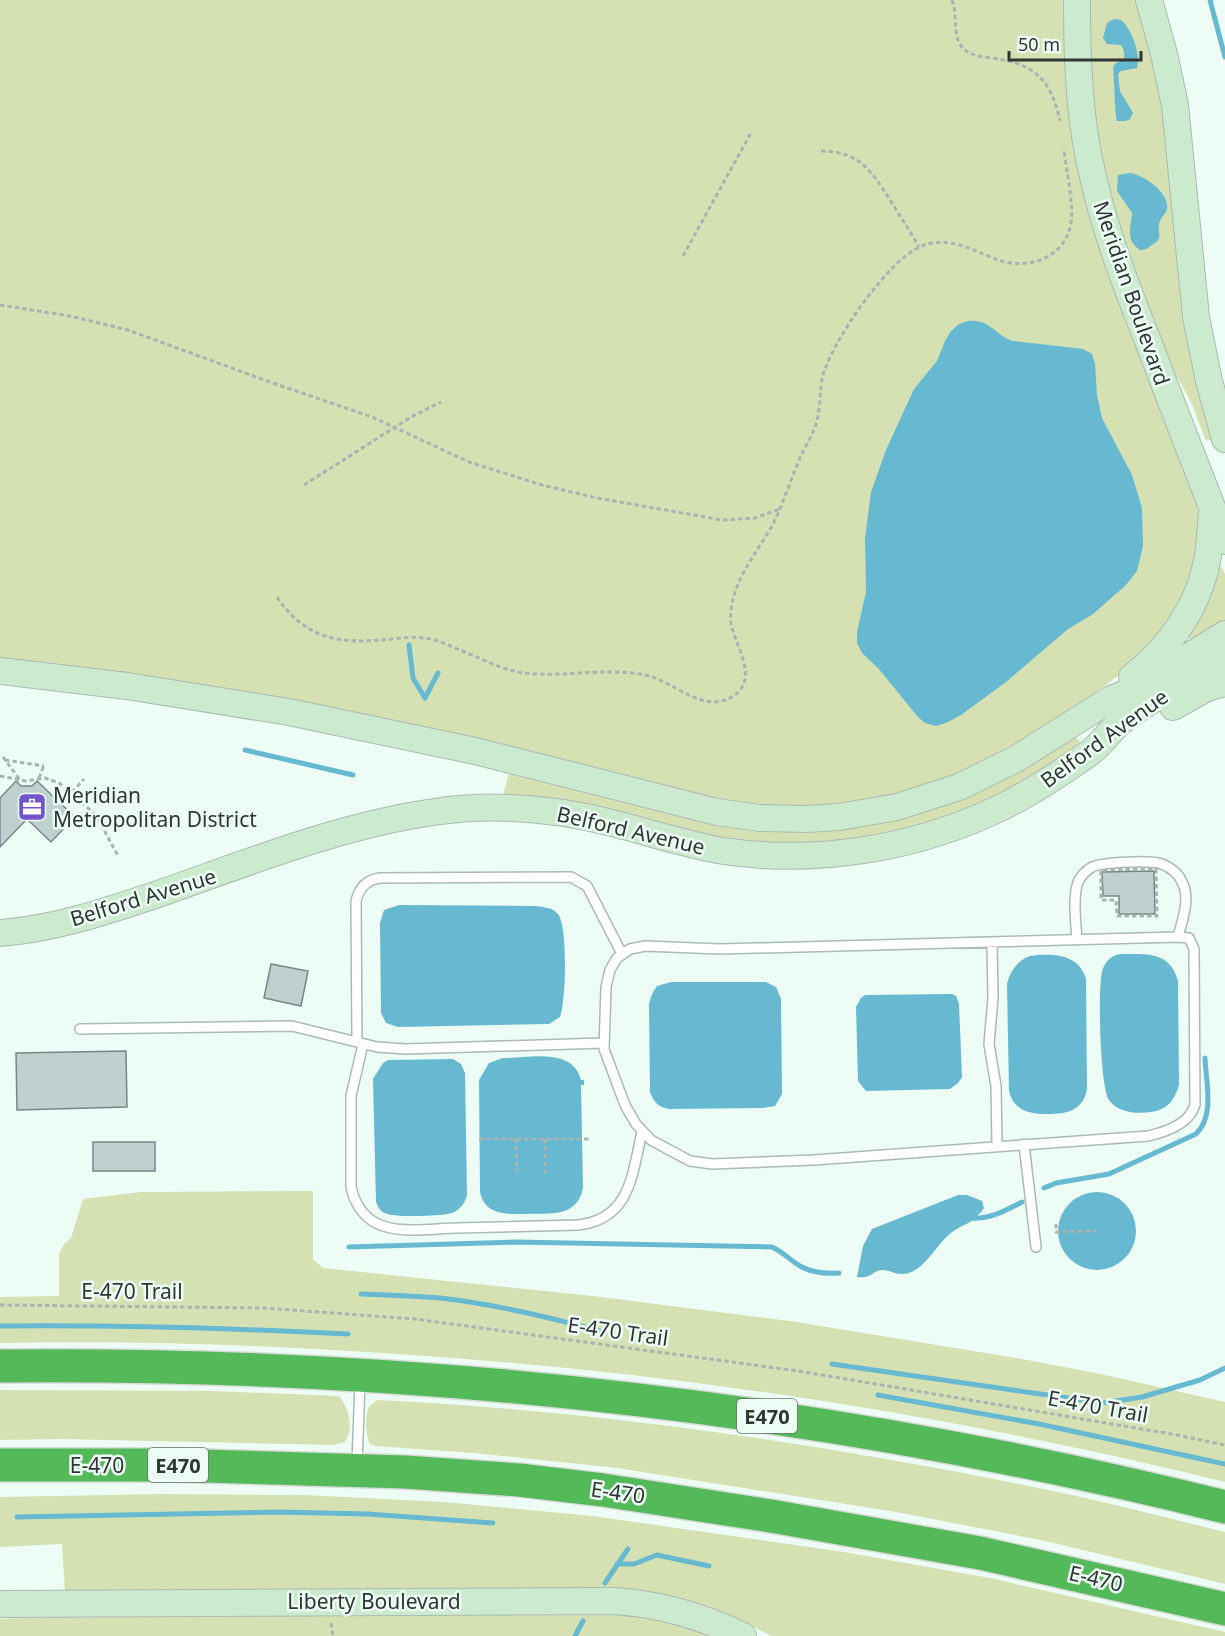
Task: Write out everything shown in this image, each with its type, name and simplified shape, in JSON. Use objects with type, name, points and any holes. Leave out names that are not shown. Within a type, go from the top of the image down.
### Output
[{"type":"highway","name":"E470","points":[[0,1366],[176,1367],[360,1374],[560,1390],[789,1419],[894,1436],[1006,1458],[1225,1507]]},
{"type":"highway","name":"E-470","points":[[0,1465],[157,1465],[356,1470],[519,1480],[603,1490],[760,1514],[980,1553],[1225,1609]]},
{"type":"main road","name":"Meridian Boulevard","points":[[1077,0],[1077,52],[1082,112],[1091,169],[1105,225],[1124,282],[1225,542]]},
{"type":"main road","points":[[1149,0],[1175,105],[1194,303],[1209,381],[1225,439]]},
{"type":"main road","points":[[1111,699],[1161,651],[1189,611],[1207,561],[1213,509]]},
{"type":"main road","name":"Belford Avenue","points":[[0,671],[127,686],[289,712],[475,751],[717,812],[760,818],[829,818],[897,807],[937,795],[981,777],[1016,759],[1111,699],[1136,689],[1225,634]]},
{"type":"main road","name":"Belford Avenue","points":[[0,933],[48,926],[104,912],[331,835],[394,818],[440,811],[504,808],[545,811],[597,819],[702,846],[748,853],[811,855],[863,850],[924,837],[982,816],[1023,796],[1091,752],[1124,719],[1225,655]]},
{"type":"main road","points":[[1091,752],[1131,734],[1196,693],[1225,683]]},
{"type":"main road","name":"Liberty Boulevard","points":[[0,1604],[614,1601],[684,1612],[743,1636]]},
{"type":"lane","points":[[1077,940],[1076,891],[1078,882],[1084,873],[1096,865],[1140,862],[1163,865],[1171,869],[1183,883],[1185,904],[1178,937]]},
{"type":"lane","points":[[622,954],[587,886],[571,877],[373,879],[360,890],[356,902],[360,1043],[351,1096],[351,1186],[354,1198],[369,1219],[398,1229],[578,1225],[598,1221],[614,1210],[625,1198],[642,1132]]},
{"type":"lane","points":[[1178,937],[1189,938],[1194,952],[1196,1101],[1190,1116],[1166,1131],[1148,1136],[997,1145],[834,1159],[701,1163],[682,1158],[664,1149],[642,1132],[622,1096],[603,1043],[608,979],[614,963],[630,949],[645,946],[720,949],[1178,937]]},
{"type":"lane","points":[[992,943],[993,999],[989,1044],[995,1081],[997,1145]]},
{"type":"lane","points":[[80,1029],[292,1026],[360,1043],[405,1049],[603,1043]]},
{"type":"lane","points":[[1024,1144],[1036,1247]]},
{"type":"lane","points":[[356,1470],[360,1374]]},
{"type":"path","points":[[952,0],[957,36],[964,49],[975,56],[1020,64],[1039,76],[1050,90],[1061,126]]},
{"type":"path","points":[[683,256],[752,131]]},
{"type":"path","points":[[277,597],[292,617],[305,628],[334,638],[368,641],[426,638],[516,671],[639,674],[663,681],[696,698],[719,701],[736,694],[743,684],[744,666],[732,628],[732,605],[743,573],[780,509],[815,428],[822,381],[832,353],[873,290],[902,260],[919,247],[932,243],[950,243],[1004,262],[1018,264],[1031,264],[1050,256],[1065,240],[1071,220],[1064,146]]},
{"type":"path","points":[[821,151],[840,153],[870,170],[919,247]]},
{"type":"path","points":[[0,305],[70,316],[128,330],[395,427],[445,452],[487,468],[542,485],[597,498],[722,520],[755,518],[780,509]]},
{"type":"path","points":[[304,484],[395,427],[441,402]]},
{"type":"path","points":[[20,780],[4,759],[44,765],[39,778]]},
{"type":"path","points":[[0,776],[26,781],[39,778],[55,781],[72,792],[96,815],[118,856]]},
{"type":"path","points":[[72,792],[84,779]]},
{"type":"path","points":[[26,781],[26,786]]},
{"type":"path","points":[[1156,869],[1157,915],[1117,916],[1116,900],[1101,900],[1101,870],[1156,869]]},
{"type":"path","points":[[545,1138],[545,1173]]},
{"type":"path","points":[[479,1139],[590,1138]]},
{"type":"path","points":[[516,1139],[517,1172]]},
{"type":"path","points":[[1056,1224],[1056,1232],[1096,1231]]},
{"type":"path","name":"E-470 Trail","points":[[0,1305],[252,1307],[415,1319],[798,1371],[1225,1445]]},
{"type":"green space","points":[[0,0],[1067,0],[1067,56],[1199,504],[1202,530],[1190,591],[1139,661],[1027,741],[934,786],[854,805],[762,808],[0,661]]},
{"type":"green space","points":[[1087,0],[1138,0],[1157,65],[1215,438],[1206,441],[1191,402],[1164,353],[1109,202],[1090,100]]},
{"type":"green space","points":[[1218,566],[1225,574],[1225,624],[1192,642],[1188,636]]},
{"type":"green space","points":[[1074,735],[1080,742],[1060,760],[1012,791],[939,822],[832,844],[755,844],[502,799],[510,769],[805,828]]},
{"type":"green space","points":[[313,1191],[313,1259],[323,1268],[593,1296],[790,1321],[1022,1359],[1225,1402],[1225,1482],[1020,1436],[917,1417],[814,1400],[606,1372],[502,1362],[298,1348],[149,1343],[0,1343],[0,1297],[59,1296],[59,1254],[64,1244],[71,1238],[83,1199],[141,1192]]},
{"type":"green space","points":[[0,1390],[214,1391],[339,1396],[348,1412],[350,1424],[345,1442],[334,1445],[61,1439],[0,1440]]},
{"type":"green space","points":[[378,1400],[548,1412],[717,1432],[970,1474],[1074,1496],[1225,1532],[1225,1584],[1041,1540],[896,1512],[617,1468],[474,1453],[375,1446],[369,1441],[366,1419],[368,1409]]},
{"type":"green space","points":[[162,1494],[305,1495],[445,1502],[593,1516],[844,1552],[990,1578],[1225,1632],[1225,1636],[771,1636],[753,1626],[696,1604],[636,1590],[615,1588],[65,1592],[62,1544],[0,1547],[0,1497]]},
{"type":"green space","points":[[583,1612],[631,1614],[678,1623],[713,1636],[0,1636],[0,1619],[64,1616]]},
{"type":"water","points":[[1114,19],[1121,20],[1129,29],[1138,56],[1137,68],[1121,71],[1118,74],[1120,91],[1133,113],[1126,121],[1117,121],[1113,67],[1124,59],[1124,51],[1121,45],[1107,44],[1103,38],[1107,23]]},
{"type":"water","points":[[1130,173],[1142,177],[1155,186],[1167,203],[1159,225],[1159,237],[1156,242],[1144,250],[1140,250],[1132,242],[1130,233],[1132,213],[1117,191],[1118,175]]},
{"type":"water","points":[[968,321],[982,322],[1013,341],[1083,349],[1092,354],[1102,418],[1132,475],[1142,508],[1143,546],[1137,571],[1126,585],[1093,614],[1068,629],[1006,682],[961,715],[936,726],[925,723],[918,717],[878,668],[862,653],[857,643],[857,632],[866,592],[865,538],[871,492],[886,450],[914,389],[937,361],[951,331],[959,324]]},
{"type":"water","points":[[399,905],[536,906],[556,912],[561,922],[565,948],[565,981],[560,1017],[549,1024],[398,1027],[386,1023],[381,1013],[380,923],[384,910]]},
{"type":"water","points":[[1121,954],[1148,955],[1163,959],[1174,971],[1178,981],[1179,1085],[1170,1103],[1162,1109],[1151,1112],[1134,1113],[1117,1108],[1109,1100],[1103,1076],[1100,1035],[1101,977],[1108,960]]},
{"type":"water","points":[[1030,956],[1064,957],[1078,964],[1086,979],[1087,1089],[1078,1107],[1067,1112],[1047,1114],[1028,1112],[1018,1107],[1009,1091],[1007,984],[1015,967]]},
{"type":"water","points":[[671,982],[766,982],[776,987],[781,999],[782,1094],[775,1106],[669,1109],[655,1101],[650,1092],[649,1004],[657,986]]},
{"type":"water","points":[[952,994],[956,996],[959,1004],[962,1077],[958,1083],[950,1089],[866,1091],[858,1081],[856,1007],[861,998],[865,995]]},
{"type":"water","points":[[537,1056],[559,1059],[569,1063],[581,1080],[584,1080],[584,1085],[581,1085],[583,1188],[580,1198],[569,1209],[553,1213],[497,1212],[486,1205],[482,1198],[480,1192],[479,1080],[489,1063],[503,1058]]},
{"type":"water","points":[[453,1059],[461,1064],[465,1073],[467,1195],[465,1201],[457,1210],[447,1214],[407,1216],[385,1213],[379,1209],[376,1202],[373,1079],[383,1063],[388,1060]]},
{"type":"water","points":[[1097,1192],[1112,1195],[1129,1209],[1136,1231],[1133,1246],[1119,1263],[1097,1270],[1082,1267],[1065,1253],[1058,1231],[1061,1216],[1075,1199]]},
{"type":"water","points":[[958,1195],[967,1195],[982,1201],[984,1208],[972,1221],[945,1238],[916,1270],[899,1274],[883,1270],[866,1277],[857,1277],[863,1246],[872,1229]]},
{"type":"building","name":"Meridian Metropolitan District","points":[[16,781],[21,786],[32,786],[37,781],[75,817],[51,842],[27,819],[0,847],[0,798]]},
{"type":"building","points":[[1154,871],[1155,914],[1119,914],[1119,896],[1103,896],[1102,872]]},
{"type":"building","points":[[271,964],[308,971],[301,1006],[264,998]]},
{"type":"building","points":[[126,1051],[127,1107],[17,1110],[16,1053]]},
{"type":"building","points":[[93,1142],[155,1142],[155,1171],[93,1171]]},
{"type":"waterway","points":[[1210,0],[1225,57]]},
{"type":"waterway","points":[[409,645],[413,678],[425,698],[438,673]]},
{"type":"waterway","points":[[245,750],[353,775]]},
{"type":"waterway","points":[[1044,1188],[1056,1183],[1109,1174],[1196,1134],[1206,1118],[1208,1088],[1205,1058]]},
{"type":"waterway","points":[[969,1218],[990,1216],[1022,1202]]},
{"type":"waterway","points":[[349,1247],[516,1242],[772,1247],[809,1270],[839,1273]]},
{"type":"waterway","points":[[361,1294],[440,1298],[502,1307],[603,1332]]},
{"type":"waterway","points":[[0,1326],[174,1327],[348,1334]]},
{"type":"waterway","points":[[832,1364],[1103,1403],[1142,1397],[1200,1380],[1225,1368]]},
{"type":"waterway","points":[[878,1395],[1039,1424],[1225,1464]]},
{"type":"waterway","points":[[17,1517],[277,1512],[368,1514],[493,1523]]},
{"type":"waterway","points":[[605,1583],[628,1549]]},
{"type":"waterway","points":[[617,1564],[634,1564],[657,1555],[709,1566]]},
{"type":"waterway","points":[[575,1636],[583,1621]]},
{"type":"place","name":"Meridian Metropolitan District","points":[[32,807]]}]
